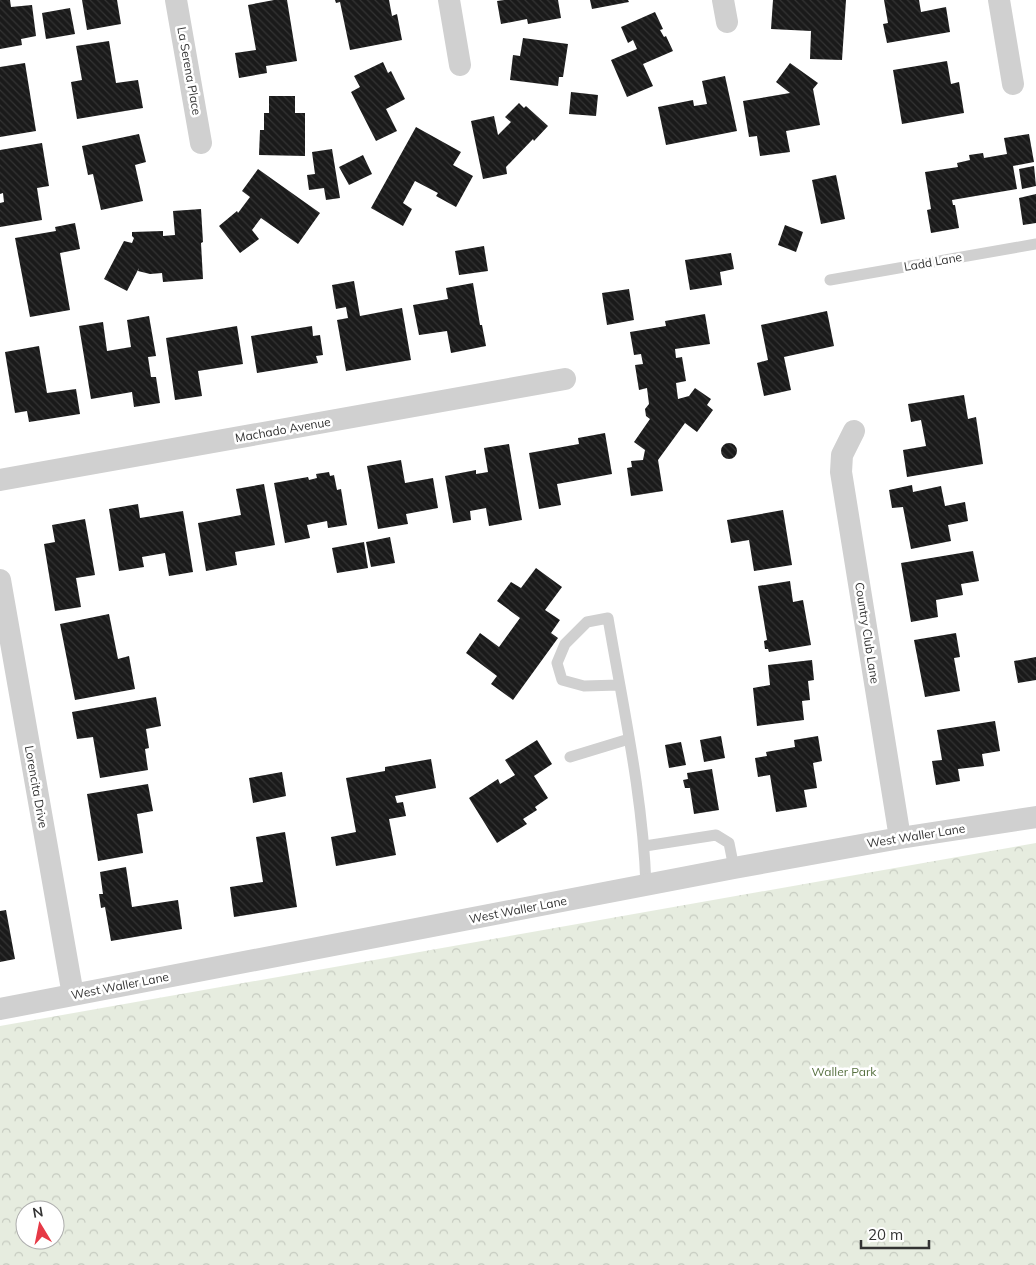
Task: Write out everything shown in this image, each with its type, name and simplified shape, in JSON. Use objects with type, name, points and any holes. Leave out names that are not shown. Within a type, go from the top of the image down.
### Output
[{"type":"street","name":"La Serena Place","points":[[176,0],[201,143]]},
{"type":"street","points":[[449,0],[460,65]]},
{"type":"street","points":[[999,0],[1013,84]]},
{"type":"street","name":"Machado Avenue","points":[[0,480],[565,379]]},
{"type":"street","name":"Country Club Lane","points":[[854,431],[842,455],[841,472],[900,838]]},
{"type":"street","name":"Lorencita Drive","points":[[0,580],[73,995]]},
{"type":"street","name":"West Waller Lane","points":[[0,1009],[734,868],[900,838],[1036,817]]},
{"type":"lane","name":"Ladd Lane","points":[[830,280],[1036,244]]},
{"type":"lane","points":[[619,685],[584,686],[562,680],[557,663],[565,644],[587,622],[608,618],[629,739],[645,846],[646,886]]},
{"type":"lane","points":[[570,757],[629,739]]},
{"type":"lane","points":[[645,846],[716,835],[728,843],[734,868]]},
{"type":"green space","name":"Waller Park","points":[[1036,843],[1036,1265],[0,1265],[0,1026]]},
{"type":"building","points":[[0,0],[10,0],[11,7],[32,5],[36,36],[21,39],[22,45],[0,49]]},
{"type":"building","points":[[82,0],[117,0],[121,24],[87,30]]},
{"type":"building","points":[[274,0],[287,0],[297,61],[266,66],[267,73],[239,78],[235,53],[256,50],[248,5]]},
{"type":"building","points":[[335,0],[389,0],[392,16],[397,14],[402,40],[350,50],[340,2],[336,3]]},
{"type":"building","points":[[558,0],[561,18],[528,24],[527,19],[501,24],[497,1]]},
{"type":"building","points":[[590,0],[628,0],[629,2],[592,9]]},
{"type":"building","points":[[773,0],[846,0],[842,60],[810,59],[811,31],[771,29]]},
{"type":"building","points":[[884,0],[919,0],[921,12],[946,7],[950,32],[887,43],[883,24],[888,23]]},
{"type":"building","points":[[70,8],[75,34],[46,39],[42,13]]},
{"type":"building","points":[[655,12],[663,29],[660,30],[664,37],[666,36],[673,51],[643,64],[653,86],[627,97],[611,60],[637,49],[633,40],[628,43],[621,27]]},
{"type":"building","points":[[523,38],[568,44],[563,77],[559,77],[558,86],[510,80],[513,55],[520,56]]},
{"type":"building","points":[[109,41],[116,83],[138,80],[143,108],[77,119],[71,82],[82,80],[76,46]]},
{"type":"building","points":[[947,61],[951,84],[959,82],[964,113],[902,124],[893,70]]},
{"type":"building","points":[[383,62],[388,73],[391,71],[405,99],[386,109],[397,131],[376,141],[351,92],[360,87],[354,76]]},
{"type":"building","points":[[25,63],[36,131],[0,137],[0,67]]},
{"type":"building","points":[[790,63],[818,83],[813,89],[820,125],[786,131],[790,152],[760,156],[757,136],[749,137],[743,101],[790,93],[776,82]]},
{"type":"building","points":[[725,76],[737,131],[666,145],[658,107],[693,100],[694,106],[707,104],[702,81]]},
{"type":"building","points":[[571,92],[598,95],[596,116],[569,114]]},
{"type":"building","points":[[269,96],[295,96],[295,113],[305,113],[305,156],[259,155],[260,130],[264,130],[264,113],[269,113]]},
{"type":"building","points":[[519,103],[524,108],[526,106],[548,126],[506,167],[507,174],[483,179],[471,121],[494,116],[498,135],[511,122],[505,117]]},
{"type":"building","points":[[416,127],[461,152],[453,165],[473,176],[456,207],[436,196],[438,193],[415,181],[403,203],[412,209],[403,226],[371,208]]},
{"type":"building","points":[[139,134],[146,162],[135,165],[143,201],[101,210],[93,174],[88,175],[82,146]]},
{"type":"building","points":[[1029,134],[1034,162],[1013,166],[1017,189],[952,200],[953,205],[955,205],[959,228],[931,233],[927,210],[931,209],[925,172],[958,167],[957,163],[970,160],[969,155],[983,153],[984,158],[1007,154],[1004,138]]},
{"type":"building","points":[[42,143],[49,186],[37,188],[42,220],[0,227],[0,203],[4,202],[3,193],[0,194],[0,150]]},
{"type":"building","points":[[332,149],[340,198],[326,200],[324,188],[309,190],[307,175],[315,174],[312,152]]},
{"type":"building","points":[[363,155],[372,174],[349,185],[339,167]]},
{"type":"building","points":[[1034,166],[1036,186],[1022,189],[1019,169]]},
{"type":"building","points":[[258,169],[320,213],[298,244],[261,218],[252,230],[259,239],[240,253],[219,226],[237,211],[238,213],[250,197],[242,191]]},
{"type":"building","points":[[836,175],[845,219],[821,224],[812,180]]},
{"type":"building","points":[[1036,194],[1036,223],[1023,225],[1019,198]]},
{"type":"building","points":[[201,209],[203,279],[163,282],[162,273],[150,274],[138,271],[139,268],[127,291],[104,279],[124,241],[132,243],[134,238],[132,232],[163,231],[163,236],[175,235],[173,211]]},
{"type":"building","points":[[75,223],[80,249],[60,253],[70,310],[30,317],[15,238],[56,231],[55,227]]},
{"type":"building","points":[[785,225],[803,232],[796,252],[778,245]]},
{"type":"building","points":[[484,246],[488,271],[459,275],[455,251]]},
{"type":"building","points":[[731,253],[734,269],[720,272],[722,285],[690,290],[685,260]]},
{"type":"building","points":[[354,281],[360,316],[402,308],[411,360],[346,371],[337,320],[348,318],[346,307],[336,309],[332,285]]},
{"type":"building","points":[[473,283],[480,325],[482,325],[486,346],[451,353],[447,331],[419,335],[413,305],[448,299],[446,288]]},
{"type":"building","points":[[629,289],[634,320],[607,325],[602,293]]},
{"type":"building","points":[[827,311],[834,346],[784,357],[791,390],[764,396],[757,363],[768,360],[761,325]]},
{"type":"building","points":[[705,314],[710,344],[675,349],[676,358],[682,357],[686,381],[676,383],[678,399],[689,396],[695,388],[711,399],[707,405],[713,410],[697,432],[685,423],[658,460],[663,491],[631,496],[627,468],[632,467],[631,461],[643,460],[645,450],[634,442],[650,419],[646,416],[645,409],[649,404],[647,388],[639,390],[635,365],[643,364],[641,354],[634,355],[630,332],[666,326],[665,321]]},
{"type":"building","points":[[149,316],[156,356],[148,357],[151,377],[156,377],[160,403],[134,407],[132,392],[91,399],[79,326],[103,322],[107,351],[131,347],[127,320]]},
{"type":"building","points":[[237,326],[243,364],[198,371],[202,396],[175,400],[166,338]]},
{"type":"building","points":[[312,326],[313,336],[320,335],[323,355],[316,356],[318,363],[257,373],[251,336]]},
{"type":"building","points":[[39,346],[47,393],[76,389],[80,414],[29,422],[27,411],[15,413],[5,352]]},
{"type":"building","points":[[964,395],[968,419],[976,417],[983,464],[907,477],[903,450],[926,446],[921,420],[911,422],[908,404]]},
{"type":"building","points":[[605,433],[612,474],[557,484],[561,505],[539,509],[529,453],[579,444],[578,438]]},
{"type":"building","points":[[726,443],[732,443],[737,448],[735,457],[726,459],[721,454],[721,448]]},
{"type":"building","points":[[509,444],[522,520],[489,526],[486,508],[470,511],[471,520],[453,523],[445,476],[476,470],[476,474],[488,472],[484,448]]},
{"type":"building","points":[[401,460],[405,483],[433,478],[438,508],[406,514],[408,524],[378,529],[367,466]]},
{"type":"building","points":[[329,472],[330,476],[334,475],[337,490],[341,489],[347,525],[328,528],[327,521],[307,525],[310,538],[285,543],[274,483],[308,477],[309,480],[317,478],[316,474]]},
{"type":"building","points":[[264,484],[275,545],[235,552],[237,565],[206,571],[198,523],[241,515],[236,489]]},
{"type":"building","points":[[912,485],[913,492],[941,486],[945,506],[965,502],[968,521],[948,525],[951,541],[911,549],[903,507],[892,508],[889,490]]},
{"type":"building","points":[[138,504],[140,518],[183,511],[193,572],[169,576],[165,553],[142,557],[144,567],[119,571],[109,509]]},
{"type":"building","points":[[783,510],[792,565],[754,571],[749,540],[731,543],[727,520]]},
{"type":"building","points":[[85,519],[95,575],[76,578],[81,607],[55,611],[44,544],[55,542],[52,525]]},
{"type":"building","points":[[390,537],[395,563],[371,567],[366,542]]},
{"type":"building","points":[[364,542],[368,568],[337,573],[332,548]]},
{"type":"building","points":[[973,551],[979,581],[961,584],[963,595],[936,600],[938,617],[911,622],[901,563]]},
{"type":"building","points":[[536,568],[562,587],[545,610],[560,620],[551,633],[558,638],[513,700],[491,684],[497,676],[466,653],[480,633],[499,647],[520,618],[497,601],[511,582],[521,588]]},
{"type":"building","points":[[790,581],[793,602],[803,600],[811,645],[769,652],[768,649],[765,649],[764,641],[767,640],[758,586]]},
{"type":"building","points":[[109,614],[118,659],[129,656],[135,689],[75,700],[60,624]]},
{"type":"building","points":[[956,633],[960,657],[954,658],[960,691],[925,697],[914,640]]},
{"type":"building","points":[[1036,657],[1036,680],[1018,683],[1014,661]]},
{"type":"building","points":[[812,660],[814,680],[808,681],[810,700],[802,701],[804,720],[757,726],[753,688],[770,685],[768,665]]},
{"type":"building","points":[[156,697],[161,726],[146,729],[149,748],[145,749],[148,770],[100,778],[93,737],[77,739],[72,712]]},
{"type":"building","points":[[995,721],[1000,751],[982,754],[984,766],[958,769],[960,781],[936,785],[932,761],[942,760],[937,730]]},
{"type":"building","points":[[721,736],[725,758],[704,762],[700,740]]},
{"type":"building","points":[[818,736],[822,761],[813,763],[817,788],[804,790],[807,807],[776,812],[770,775],[758,777],[755,758],[767,756],[766,752],[795,747],[794,740]]},
{"type":"building","points":[[537,740],[552,764],[534,776],[548,798],[535,807],[537,810],[523,819],[527,824],[497,843],[469,798],[498,779],[500,784],[515,775],[505,760]]},
{"type":"building","points":[[681,742],[686,765],[669,768],[665,745]]},
{"type":"building","points":[[431,759],[436,788],[395,796],[397,803],[403,802],[406,816],[389,819],[396,855],[336,866],[331,837],[356,832],[346,778],[385,771],[385,767]]},
{"type":"building","points":[[712,769],[719,810],[694,814],[690,788],[685,788],[683,780],[688,779],[687,773]]},
{"type":"building","points":[[282,772],[286,796],[253,803],[249,778]]},
{"type":"building","points":[[148,784],[153,811],[137,814],[143,853],[98,861],[87,794]]},
{"type":"building","points":[[285,832],[297,907],[234,917],[230,887],[263,882],[256,837]]},
{"type":"building","points":[[126,867],[132,907],[178,900],[182,929],[111,941],[105,907],[101,908],[99,894],[103,894],[100,872]]},
{"type":"building","points":[[6,910],[15,959],[0,962],[0,911]]}]
